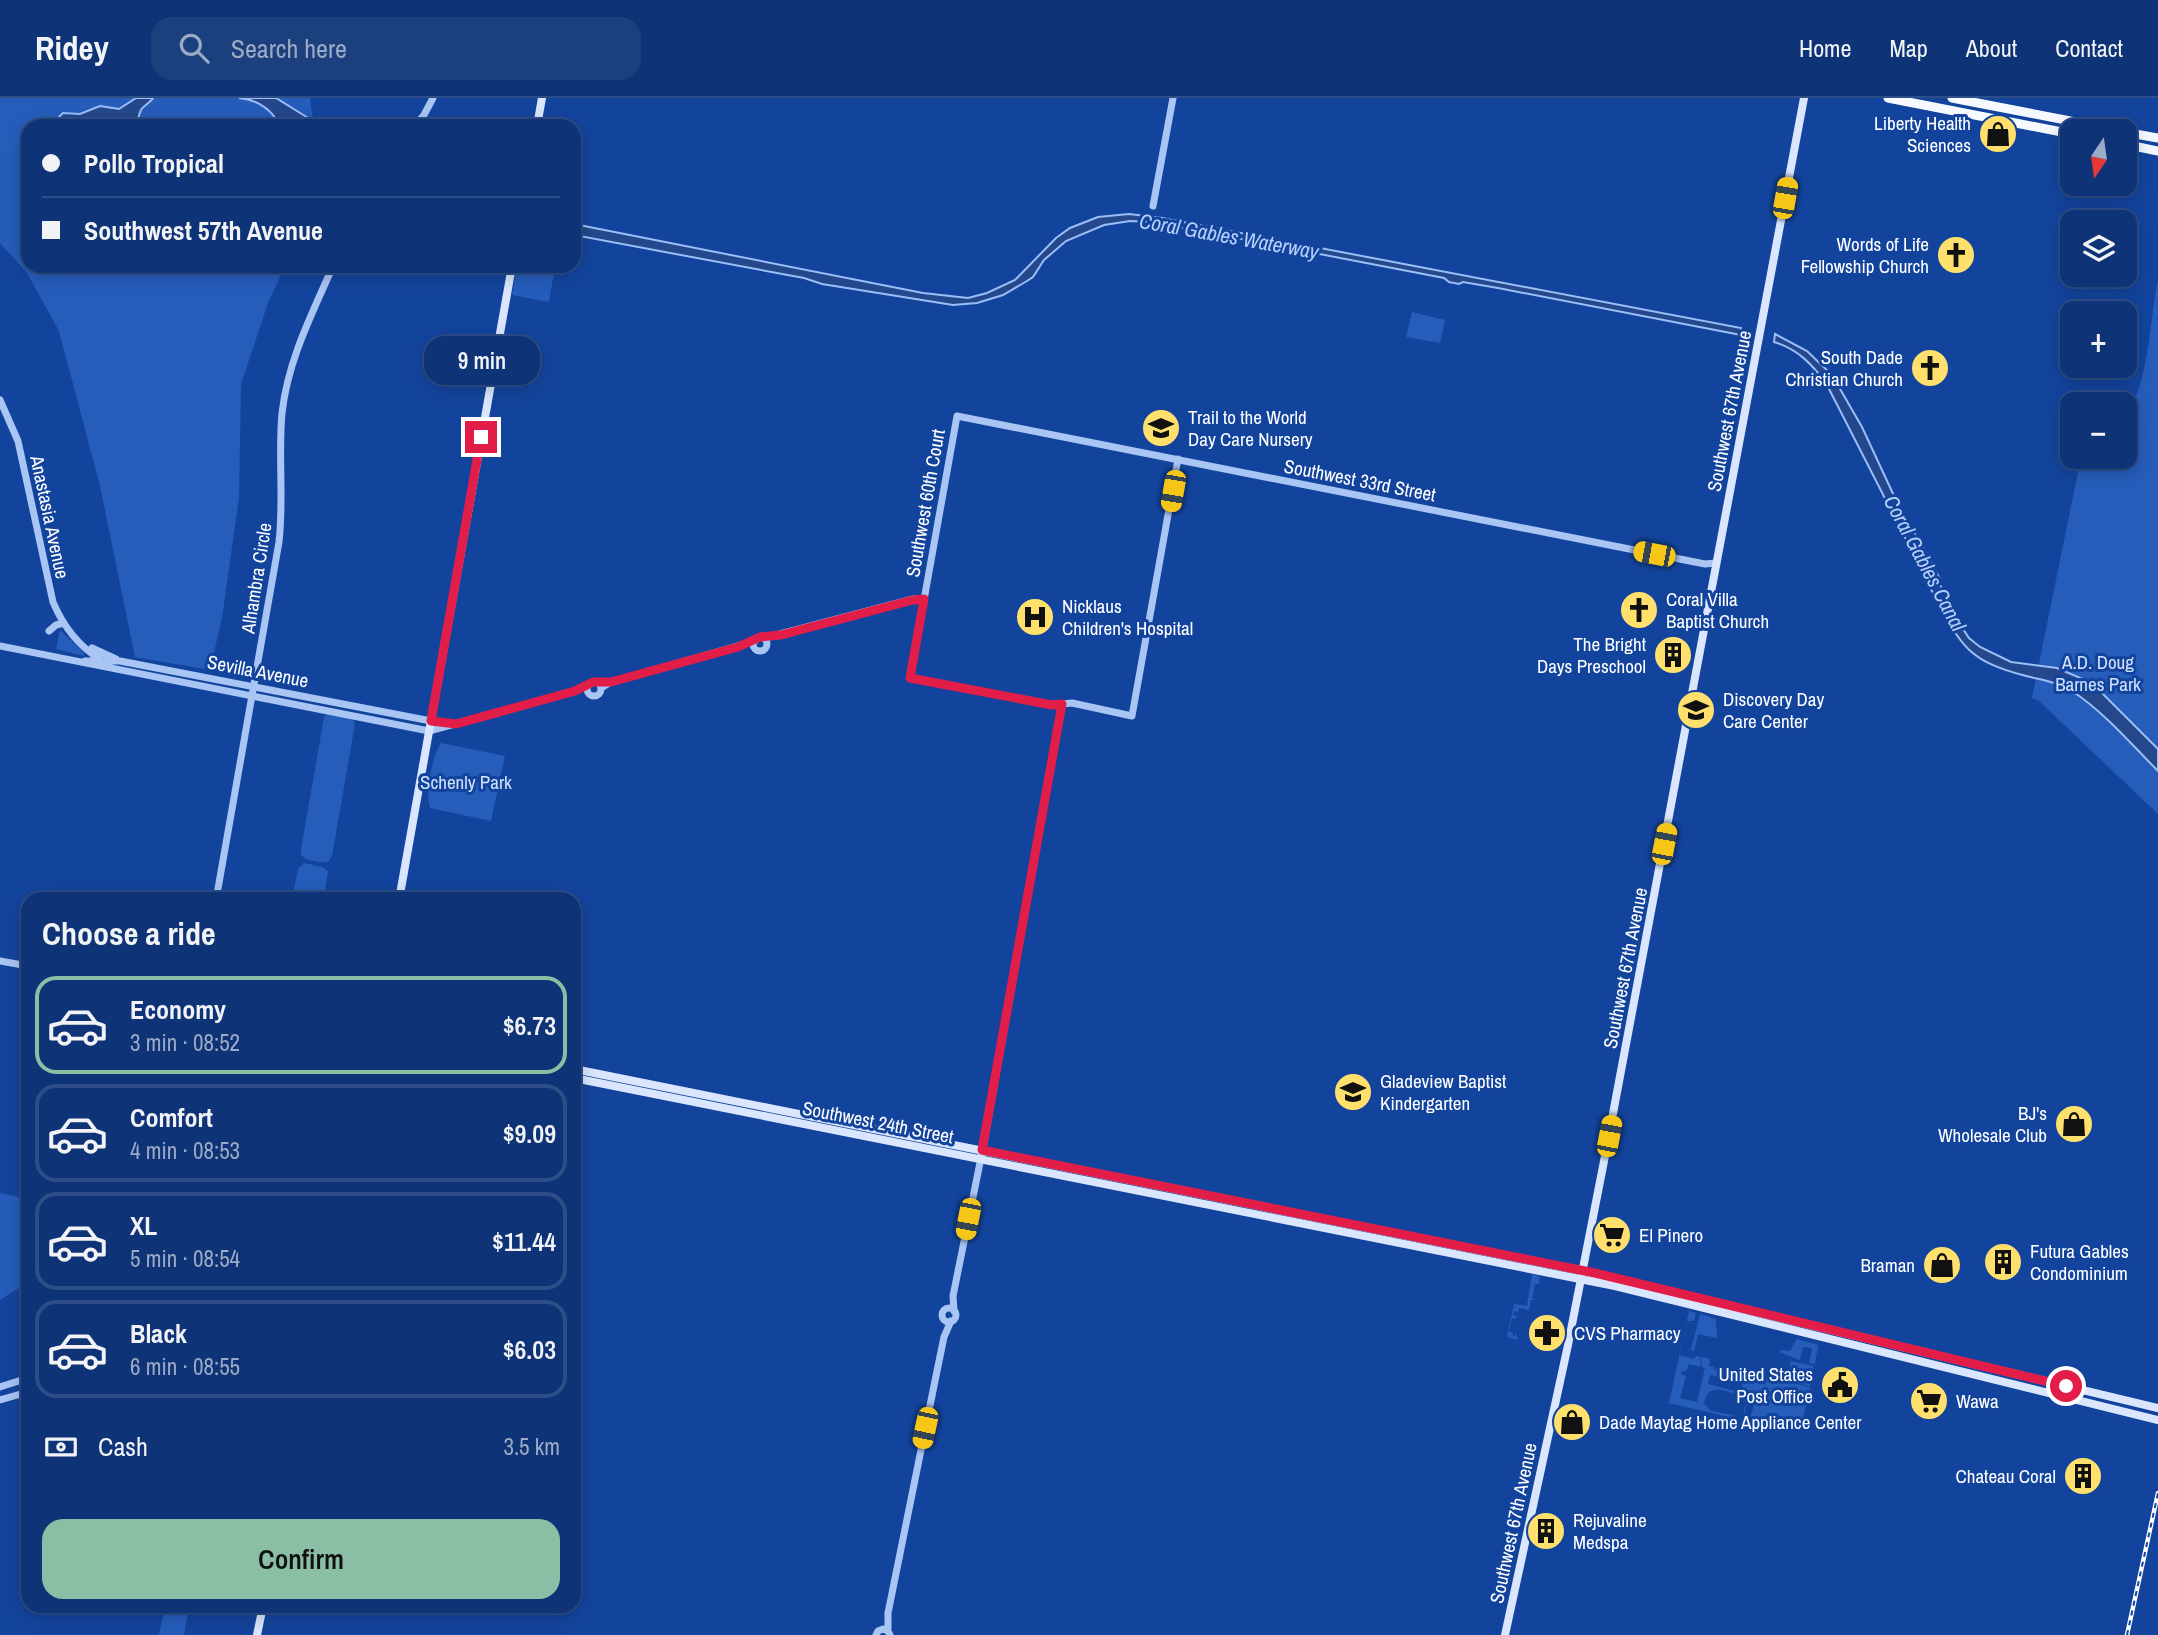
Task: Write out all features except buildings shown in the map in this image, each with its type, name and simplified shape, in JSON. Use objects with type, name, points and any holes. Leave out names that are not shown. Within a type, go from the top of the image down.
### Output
[{"type":"main road","points":[[538,119],[542,98]]},
{"type":"main road","name":"Southwest 67th Avenue","points":[[1505,1635],[1582,1275],[1804,98]]},
{"type":"main road","points":[[1888,98],[2060,131]]},
{"type":"main road","points":[[1938,108],[1948,107],[1955,99],[2060,119]]},
{"type":"main road","points":[[1952,111],[1962,103],[1971,102]]},
{"type":"main road","points":[[2137,134],[2158,138]]},
{"type":"main road","points":[[2137,147],[2158,151]]},
{"type":"main road","points":[[400,892],[511,273]]},
{"type":"main road","name":"Southwest 24th Street","points":[[581,1070],[981,1155]]},
{"type":"main road","name":"Southwest 24th Street","points":[[581,1079],[981,1155],[1582,1275],[2158,1408]]},
{"type":"main road","name":"Southwest 24th Street","points":[[1657,1292],[1760,1323],[2158,1420]]},
{"type":"main road","points":[[257,1635],[262,1613]]},
{"type":"street","points":[[420,119],[433,98]]},
{"type":"street","points":[[1153,206],[1172,98]]},
{"type":"street","name":"Alhambra Circle","points":[[217,892],[280,538],[283,499],[282,415],[287,385],[302,335],[330,273]]},
{"type":"street","name":"Anastasia Avenue","points":[[0,400],[18,441],[51,596],[64,623],[86,649],[122,671]]},
{"type":"street","name":"Southwest 33rd Street","points":[[957,415],[1705,564],[1716,563]]},
{"type":"street","name":"Southwest 60th Court","points":[[957,415],[910,678],[1052,705],[1062,704]]},
{"type":"street","points":[[883,1632],[944,1337],[948,1321],[955,1317],[950,1310],[981,1155],[1062,704],[1072,703],[1132,716],[1178,459]]},
{"type":"street","points":[[589,689],[593,682],[600,686],[738,647],[754,645],[760,637],[766,641],[924,599]]},
{"type":"street","points":[[49,631],[64,623]]},
{"type":"street","name":"Anastasia Avenue","points":[[76,637],[97,652],[120,661]]},
{"type":"street","name":"Sevilla Avenue","points":[[0,646],[429,731]]},
{"type":"street","name":"Sevilla Avenue","points":[[78,661],[120,661],[456,724]]},
{"type":"street","points":[[429,731],[575,691],[589,689],[597,695],[600,686]]},
{"type":"street","points":[[0,961],[21,965]]},
{"type":"street","points":[[0,1387],[21,1380]]},
{"type":"street","points":[[0,1400],[21,1394]]},
{"type":"green space","points":[[0,98],[310,98],[313,119],[21,119],[21,266],[0,243]]},
{"type":"green space","points":[[27,273],[282,273],[268,303],[241,384],[239,498],[222,618],[210,670],[135,657],[100,486],[59,331]]},
{"type":"green space","points":[[516,273],[554,273],[549,302],[512,295]]},
{"type":"green space","name":"A.D. Doug Barnes Park","points":[[2158,279],[2158,814],[2038,700],[2032,698],[2079,469],[2137,469],[2137,394],[2148,347]]},
{"type":"green space","points":[[1412,312],[1445,320],[1440,343],[1406,337]]},
{"type":"green space","points":[[60,630],[84,653],[84,656],[56,649]]},
{"type":"green space","points":[[328,713],[353,719],[355,724],[332,856],[328,862],[321,862],[303,857],[301,850],[324,717]]},
{"type":"green space","name":"Schenly Park","points":[[441,743],[505,756],[491,821],[430,808],[430,775]]},
{"type":"green space","points":[[304,863],[328,871],[325,892],[293,892],[298,869]]},
{"type":"green space","points":[[0,1193],[21,1198],[21,1286],[0,1300]]},
{"type":"green space","points":[[1532,1274],[1540,1277],[1539,1284],[1535,1284],[1532,1298],[1536,1300],[1531,1300],[1529,1310],[1519,1308],[1518,1312],[1514,1311],[1513,1315],[1517,1316],[1516,1319],[1512,1318],[1509,1332],[1513,1333],[1513,1337],[1516,1334],[1518,1340],[1507,1337],[1514,1304],[1527,1306]]},
{"type":"green space","points":[[1689,1311],[1696,1313],[1694,1321],[1687,1321]]},
{"type":"green space","points":[[1700,1314],[1716,1319],[1717,1338],[1698,1334],[1694,1351],[1691,1350]]},
{"type":"green space","points":[[1797,1339],[1818,1345],[1815,1364],[1809,1363],[1812,1348],[1803,1347],[1800,1360],[1779,1352],[1790,1351]]},
{"type":"green space","points":[[1679,1355],[1694,1359],[1696,1356],[1700,1357],[1701,1367],[1689,1364],[1681,1374],[1686,1376],[1680,1398],[1697,1402],[1705,1368],[1702,1367],[1701,1357],[1710,1359],[1709,1366],[1714,1367],[1714,1370],[1717,1368],[1741,1374],[1744,1369],[1741,1382],[1710,1375],[1708,1384],[1739,1392],[1713,1390],[1706,1396],[1704,1403],[1711,1411],[1733,1415],[1737,1419],[1669,1403]]},
{"type":"green space","points":[[1791,1361],[1814,1366],[1810,1386],[1778,1379],[1788,1377]]},
{"type":"green space","points":[[1745,1372],[1810,1387],[1801,1427],[1779,1421],[1777,1429],[1742,1420],[1745,1405],[1744,1416],[1750,1418],[1754,1405],[1747,1403],[1741,1391]]},
{"type":"green space","points":[[164,1613],[188,1613],[184,1635],[159,1635]]},
{"type":"water","points":[[136,98],[153,98],[142,109],[137,119],[57,119],[63,113],[80,114],[100,106],[119,109]]},
{"type":"water","points":[[239,98],[276,98],[310,119],[276,119],[265,107]]},
{"type":"water","name":"Coral Gables Waterway","points":[[1129,214],[1162,218],[1741,328],[1741,335],[1498,288],[1463,282],[1459,284],[1444,278],[1304,251],[1298,253],[1290,248],[1150,222],[1130,221],[1104,225],[1066,241],[1044,260],[1033,277],[1003,295],[977,303],[953,305],[822,284],[804,278],[581,236],[581,225],[923,293],[968,298],[987,293],[1015,280],[1056,238],[1070,228],[1098,217]]},
{"type":"water","name":"Coral Gables Canal","points":[[1775,334],[1807,351],[1832,375],[1862,427],[1895,498],[1969,638],[1980,647],[2011,662],[2057,668],[2092,683],[2158,749],[2158,771],[2106,718],[2072,691],[2055,683],[1991,664],[1969,649],[1960,639],[1920,572],[1916,559],[1827,385],[1804,359],[1774,342]]},
{"type":"railway","points":[[2127,1635],[2158,1493]]},
{"type":"place","name":"Liberty Health Sciences","points":[[1998,134]]},
{"type":"place","name":"Words of Life Fellowship Church","points":[[1956,255]]},
{"type":"place","name":"South Dade Christian Church","points":[[1930,368]]},
{"type":"place","name":"Trail to the World Day Care Nursery","points":[[1161,428]]},
{"type":"place","name":"Coral Villa Baptist Church","points":[[1639,610]]},
{"type":"place","name":"Nicklaus Children's Hospital","points":[[1035,617]]},
{"type":"place","name":"The Bright Days Preschool","points":[[1673,655]]},
{"type":"place","name":"Discovery Day Care Center","points":[[1696,710]]},
{"type":"place","name":"Gladeview Baptist Kindergarten","points":[[1353,1092]]},
{"type":"place","name":"BJ's Wholesale Club","points":[[2074,1124]]},
{"type":"place","name":"El Pinero","points":[[1612,1235]]},
{"type":"place","name":"Futura Gables Condominium","points":[[2003,1262]]},
{"type":"place","name":"Braman","points":[[1942,1265]]},
{"type":"place","name":"CVS Pharmacy","points":[[1547,1333]]},
{"type":"place","name":"United States Post Office","points":[[1840,1385]]},
{"type":"place","name":"Wawa","points":[[1929,1401]]},
{"type":"place","name":"Dade Maytag Home Appliance Center","points":[[1572,1422]]},
{"type":"place","name":"Chateau Coral","points":[[2083,1476]]},
{"type":"place","name":"Rejuvaline Medspa","points":[[1546,1531]]},
{"type":"route","points":[[481,437],[431,721],[456,724],[575,691],[593,682],[611,682],[738,647],[760,637],[781,635],[924,599],[910,678],[1052,705],[1062,704],[982,1150],[1595,1273],[2066,1386]]}]
